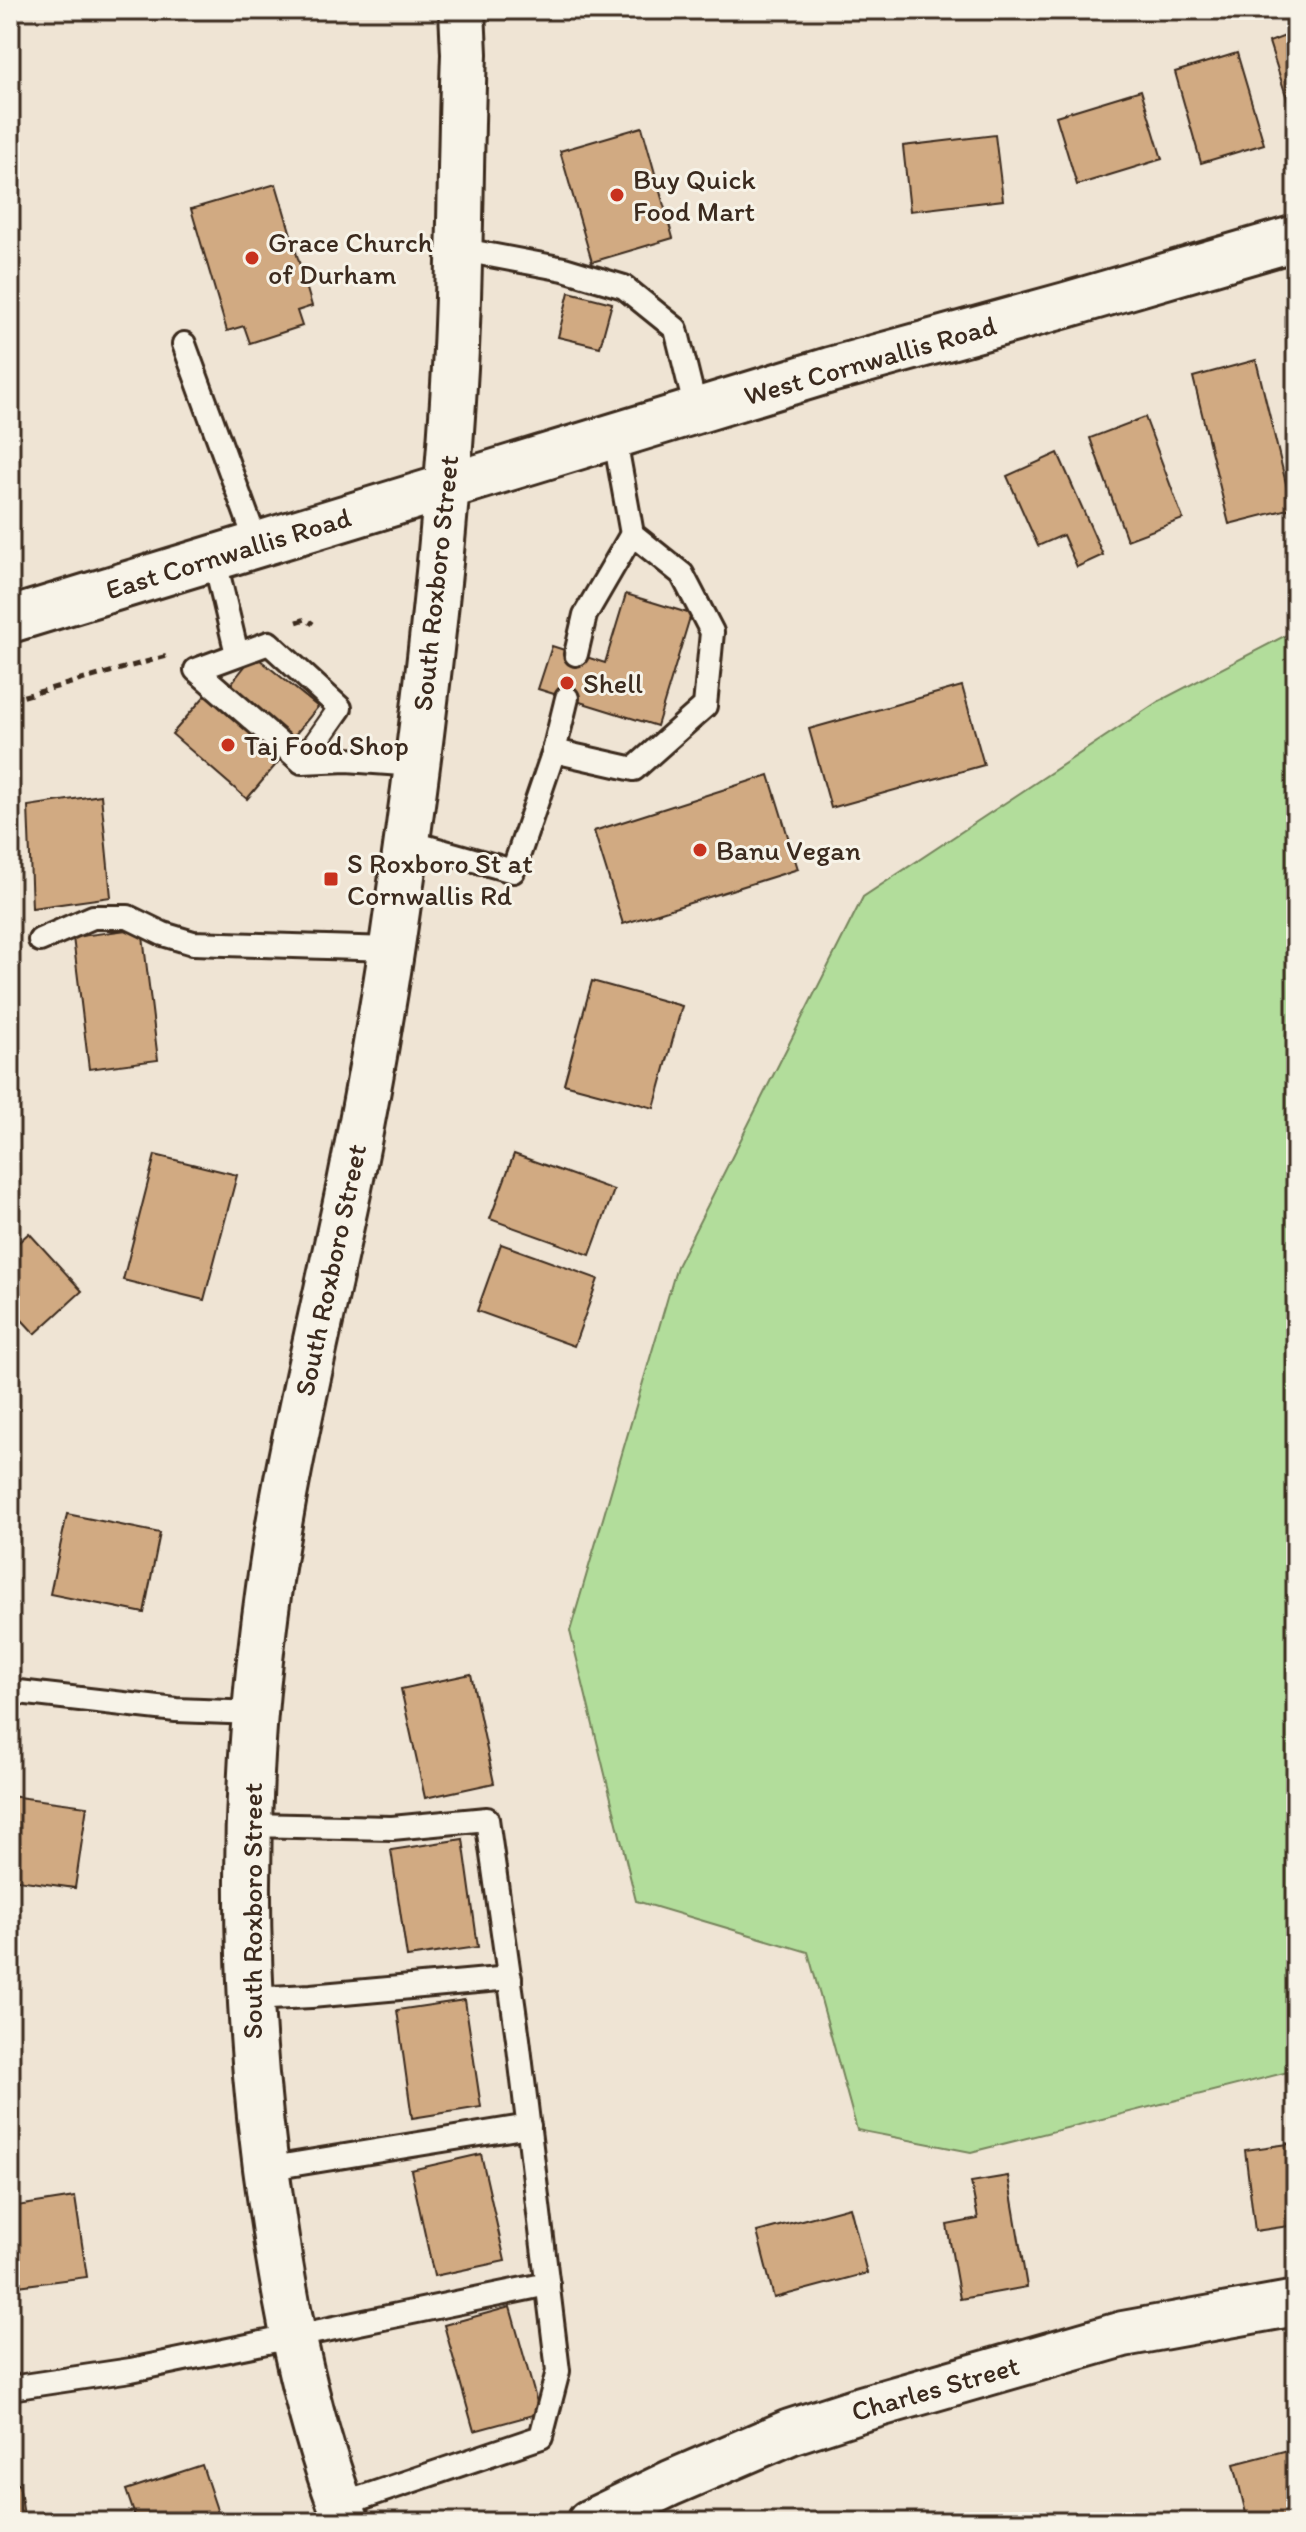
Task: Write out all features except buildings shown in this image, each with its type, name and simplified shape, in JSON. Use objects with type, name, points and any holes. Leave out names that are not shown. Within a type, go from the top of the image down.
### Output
[{"type":"street","name":"South Roxboro Street","points":[[344,2514],[310,2413],[283,2286],[265,2169],[246,1939],[248,1825],[255,1713],[281,1513],[349,1185],[391,949],[437,603],[455,367],[464,54],[462,10]]},
{"type":"street","name":"West Cornwallis Road","points":[[445,486],[696,410],[1296,238]]},
{"type":"street","name":"East Cornwallis Road","points":[[10,620],[445,486]]},
{"type":"street","name":"Charles Street","points":[[590,2522],[790,2432],[858,2410],[1123,2334],[1296,2303]]},
{"type":"lane","points":[[458,249],[564,269],[624,287],[676,329],[696,410]]},
{"type":"lane","points":[[184,344],[257,544]]},
{"type":"lane","points":[[576,654],[585,615],[632,534],[614,434]]},
{"type":"lane","points":[[554,751],[634,769],[705,706],[712,632],[682,574],[632,534]]},
{"type":"lane","points":[[214,557],[237,654]]},
{"type":"lane","points":[[302,762],[340,708],[269,643],[196,670],[302,762],[347,760],[416,765]]},
{"type":"lane","points":[[406,841],[513,871],[554,751],[567,698]]},
{"type":"lane","points":[[40,940],[93,917],[128,917],[163,934],[193,943],[391,949]]},
{"type":"lane","points":[[10,1691],[176,1710],[255,1713]]},
{"type":"lane","points":[[248,1825],[392,1828],[487,1819],[510,1978],[558,2371],[541,2437],[344,2514]]},
{"type":"lane","points":[[249,1999],[510,1978]]},
{"type":"lane","points":[[265,2169],[529,2126]]},
{"type":"lane","points":[[10,2388],[131,2370],[548,2284]]},
{"type":"green space","points":[[1296,630],[1296,2070],[971,2152],[857,2130],[808,1952],[636,1901],[570,1631],[677,1266],[863,897],[1159,701]]},
{"type":"place","name":"Buy Quick Food Mart","points":[[617,195]]},
{"type":"place","name":"Grace Church of Durham","points":[[252,258]]},
{"type":"place","name":"Shell","points":[[567,683]]},
{"type":"place","name":"Taj Food Shop","points":[[228,745]]},
{"type":"place","name":"Banu Vegan","points":[[700,850]]},
{"type":"place","name":"S Roxboro St at Cornwallis Rd","points":[[331,879]]}]
